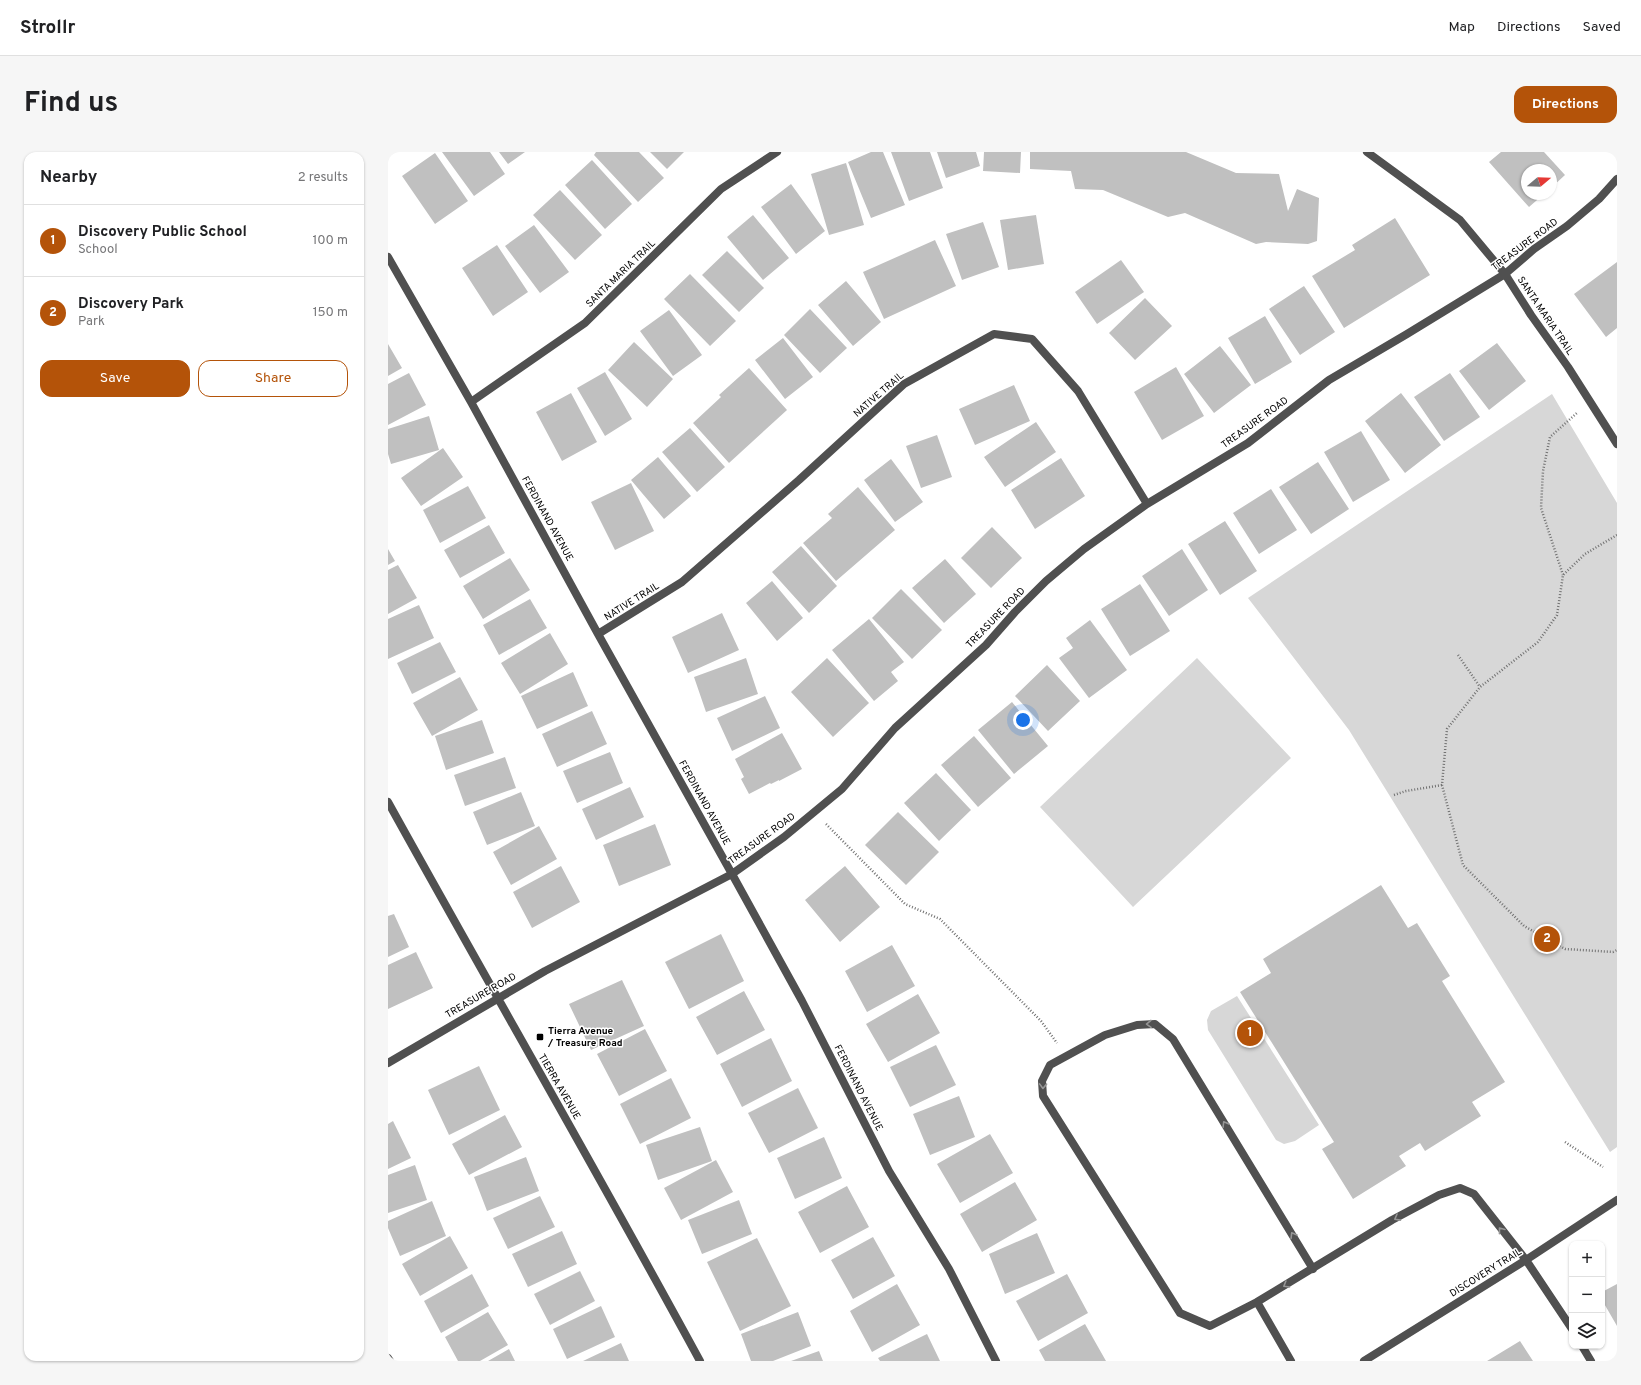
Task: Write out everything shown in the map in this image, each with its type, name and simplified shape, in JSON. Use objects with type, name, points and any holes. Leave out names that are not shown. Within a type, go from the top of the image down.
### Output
[{"type":"street","name":"SANTA MARIA TRAIL","points":[[471,402],[585,323],[721,189],[777,152]]},
{"type":"street","name":"SANTA MARIA TRAIL","points":[[1367,152],[1460,220],[1505,274],[1531,315],[1568,367],[1617,444]]},
{"type":"street","name":"TREASURE ROAD","points":[[388,1063],[545,971],[732,874],[784,837],[842,789],[895,728],[986,645],[1015,612],[1046,581],[1084,549],[1147,504],[1248,443],[1329,380],[1408,334],[1505,274],[1534,249],[1567,226],[1599,199],[1617,179]]},
{"type":"street","name":"FERDINAND AVENUE","points":[[388,257],[471,402],[802,1001],[889,1171],[949,1269],[996,1361]]},
{"type":"street","name":"NATIVE TRAIL","points":[[598,634],[682,582],[799,480],[904,384],[994,334],[1032,339],[1078,391],[1147,504]]},
{"type":"street","name":"TIERRA AVENUE","points":[[388,802],[639,1248],[700,1361]]},
{"type":"street","points":[[1313,1269],[1174,1039],[1155,1024],[1137,1025],[1105,1035],[1050,1065],[1042,1081],[1043,1096],[1180,1313],[1210,1326],[1257,1302],[1313,1269],[1423,1203],[1439,1195],[1460,1188],[1474,1194],[1526,1260],[1569,1324]]},
{"type":"street","name":"DISCOVERY TRAIL","points":[[1364,1361],[1526,1260],[1617,1200]]},
{"type":"street","points":[[1257,1302],[1290,1361]]},
{"type":"street","points":[[1584,1349],[1591,1361]]},
{"type":"path","points":[[1590,402],[1550,437],[1543,471],[1541,508],[1563,575],[1557,615],[1538,642],[1480,687],[1447,729],[1442,785],[1463,865],[1524,926],[1565,949],[1613,952],[1617,950]]},
{"type":"path","points":[[1563,575],[1585,554],[1617,535]]},
{"type":"path","points":[[1458,656],[1480,687]]},
{"type":"path","points":[[1394,795],[1406,791],[1442,785]]},
{"type":"path","points":[[814,812],[905,904],[940,919],[1041,1021],[1067,1056]]},
{"type":"path","points":[[1565,1142],[1603,1166]]},
{"type":"shaded area","points":[[1552,394],[1617,503],[1617,1147],[1610,1152],[1349,730],[1248,598]]},
{"type":"shaded area","points":[[1197,658],[1291,758],[1133,907],[1040,807]]},
{"type":"shaded area","points":[[1237,996],[1319,1125],[1295,1141],[1284,1144],[1276,1140],[1208,1030],[1207,1020],[1211,1011]]},
{"type":"building","points":[[442,152],[490,152],[505,174],[474,196]]},
{"type":"building","points":[[499,152],[525,152],[508,164]]},
{"type":"building","points":[[596,152],[639,152],[664,178],[638,202],[594,155]]},
{"type":"building","points":[[650,152],[684,152],[667,169]]},
{"type":"building","points":[[871,152],[883,152],[905,205],[871,218],[848,162]]},
{"type":"building","points":[[891,152],[930,152],[943,188],[909,201]]},
{"type":"building","points":[[937,152],[976,152],[980,166],[946,178]]},
{"type":"building","points":[[984,152],[1021,152],[1020,173],[983,171]]},
{"type":"building","points":[[1030,152],[1186,152],[1236,173],[1279,174],[1288,211],[1297,189],[1319,198],[1317,241],[1308,244],[1266,242],[1256,244],[1185,213],[1168,217],[1103,190],[1075,189],[1071,171],[1030,169]]},
{"type":"building","points":[[1501,152],[1544,152],[1555,164],[1521,164],[1521,198],[1489,162]]},
{"type":"building","points":[[435,153],[468,201],[435,224],[402,176]]},
{"type":"building","points":[[592,160],[632,204],[605,229],[565,185]]},
{"type":"building","points":[[846,163],[864,225],[829,235],[811,174]]},
{"type":"building","points":[[1557,166],[1565,175],[1557,182]]},
{"type":"building","points":[[791,184],[825,231],[796,254],[761,207]]},
{"type":"building","points":[[560,190],[602,235],[575,260],[533,215]]},
{"type":"building","points":[[1523,200],[1537,200],[1529,207]]},
{"type":"building","points":[[753,215],[789,258],[763,280],[727,237]]},
{"type":"building","points":[[1036,215],[1044,264],[1008,270],[1000,220]]},
{"type":"building","points":[[1395,218],[1430,275],[1344,328],[1312,276],[1355,250],[1352,245]]},
{"type":"building","points":[[983,222],[999,267],[962,280],[946,234]]},
{"type":"building","points":[[534,225],[569,272],[540,293],[505,246]]},
{"type":"building","points":[[935,240],[956,286],[884,319],[863,272]]},
{"type":"building","points":[[497,245],[528,292],[493,316],[462,268]]},
{"type":"building","points":[[727,251],[764,288],[739,312],[702,275]]},
{"type":"building","points":[[1121,260],[1144,292],[1097,324],[1075,292]]},
{"type":"building","points":[[1617,262],[1617,328],[1606,337],[1574,294]]},
{"type":"building","points":[[690,274],[736,321],[710,346],[664,299]]},
{"type":"building","points":[[846,281],[881,322],[853,346],[818,305]]},
{"type":"building","points":[[1304,286],[1335,332],[1300,355],[1269,309]]},
{"type":"building","points":[[1145,298],[1172,326],[1135,360],[1109,333]]},
{"type":"building","points":[[810,309],[847,348],[820,373],[784,335]]},
{"type":"building","points":[[669,310],[702,355],[673,376],[640,331]]},
{"type":"building","points":[[1265,316],[1292,362],[1255,384],[1228,338]]},
{"type":"building","points":[[783,338],[813,377],[785,399],[755,360]]},
{"type":"building","points":[[634,342],[673,379],[647,407],[608,370]]},
{"type":"building","points":[[1497,343],[1526,381],[1489,410],[1459,371]]},
{"type":"building","points":[[388,344],[402,368],[388,376]]},
{"type":"building","points":[[1220,346],[1251,385],[1214,413],[1184,374]]},
{"type":"building","points":[[1176,367],[1204,416],[1162,440],[1134,392]]},
{"type":"building","points":[[749,368],[787,410],[729,463],[693,423],[721,397],[719,395]]},
{"type":"building","points":[[605,372],[632,419],[605,436],[577,388]]},
{"type":"building","points":[[409,373],[426,405],[388,425],[388,384]]},
{"type":"building","points":[[1450,373],[1480,417],[1444,441],[1414,397]]},
{"type":"building","points":[[1014,385],[1030,421],[975,445],[959,409]]},
{"type":"building","points":[[571,393],[597,442],[562,461],[536,412]]},
{"type":"building","points":[[1401,393],[1441,445],[1405,473],[1365,421]]},
{"type":"building","points":[[429,416],[439,450],[391,464],[388,454],[388,429]]},
{"type":"building","points":[[1036,422],[1056,452],[1005,487],[984,457]]},
{"type":"building","points":[[690,428],[725,467],[697,492],[662,452]]},
{"type":"building","points":[[1361,431],[1390,480],[1353,502],[1324,452]]},
{"type":"building","points":[[937,435],[952,477],[921,488],[906,446]]},
{"type":"building","points":[[443,448],[463,477],[421,506],[401,478]]},
{"type":"building","points":[[658,457],[691,496],[664,519],[631,480]]},
{"type":"building","points":[[1061,458],[1085,496],[1035,529],[1011,490]]},
{"type":"building","points":[[891,459],[923,502],[895,522],[864,480]]},
{"type":"building","points":[[1318,462],[1349,509],[1311,534],[1279,487]]},
{"type":"building","points":[[631,483],[654,531],[615,550],[591,502]]},
{"type":"building","points":[[468,486],[486,518],[440,543],[423,510]]},
{"type":"building","points":[[858,487],[895,530],[836,581],[803,543],[832,518],[828,514]]},
{"type":"building","points":[[1271,489],[1297,530],[1259,554],[1233,513]]},
{"type":"building","points":[[1225,521],[1257,571],[1220,595],[1188,544]]},
{"type":"building","points":[[489,525],[505,553],[460,578],[444,550]]},
{"type":"building","points":[[992,527],[1022,558],[991,588],[961,558]]},
{"type":"building","points":[[801,546],[837,586],[809,613],[772,572]]},
{"type":"building","points":[[388,549],[395,561],[388,565]]},
{"type":"building","points":[[1182,549],[1208,590],[1169,616],[1142,576]]},
{"type":"building","points":[[510,558],[530,590],[483,619],[463,586]]},
{"type":"building","points":[[945,559],[976,594],[944,623],[912,588]]},
{"type":"building","points":[[398,565],[417,598],[388,614],[388,570]]},
{"type":"building","points":[[772,581],[803,618],[777,641],[746,603]]},
{"type":"building","points":[[1140,584],[1170,631],[1130,656],[1101,609]]},
{"type":"building","points":[[901,589],[942,630],[912,659],[872,618]]},
{"type":"building","points":[[530,599],[547,628],[499,655],[483,625]]},
{"type":"building","points":[[419,605],[434,638],[388,659],[388,619]]},
{"type":"building","points":[[722,613],[739,650],[688,673],[672,637]]},
{"type":"building","points":[[869,619],[904,662],[891,672],[898,681],[874,701],[832,650]]},
{"type":"building","points":[[1090,620],[1127,670],[1089,698],[1059,658],[1073,648],[1066,638]]},
{"type":"building","points":[[550,633],[568,664],[520,694],[501,663]]},
{"type":"building","points":[[440,642],[456,672],[412,694],[397,663]]},
{"type":"building","points":[[746,658],[758,694],[706,712],[694,677]]},
{"type":"building","points":[[827,658],[869,703],[833,737],[791,692]]},
{"type":"building","points":[[1047,665],[1080,701],[1048,731],[1015,696]]},
{"type":"building","points":[[573,672],[588,706],[537,729],[521,696]]},
{"type":"building","points":[[460,677],[478,710],[432,736],[413,703]]},
{"type":"building","points":[[765,696],[780,728],[732,751],[717,718]]},
{"type":"building","points":[[1012,702],[1048,746],[1014,774],[978,730]]},
{"type":"building","points":[[592,711],[607,744],[557,767],[542,734]]},
{"type":"building","points":[[482,720],[494,753],[446,770],[435,736]]},
{"type":"building","points":[[782,733],[802,769],[749,794],[741,779],[744,777],[735,759]]},
{"type":"building","points":[[974,736],[1011,778],[978,807],[941,765]]},
{"type":"building","points":[[610,752],[623,783],[577,803],[563,771]]},
{"type":"building","points":[[505,757],[516,788],[465,806],[454,775]]},
{"type":"building","points":[[936,773],[971,810],[939,841],[904,803]]},
{"type":"building","points":[[630,787],[644,817],[596,840],[582,809]]},
{"type":"building","points":[[521,792],[535,826],[487,845],[473,812]]},
{"type":"building","points":[[898,812],[939,852],[906,885],[865,845]]},
{"type":"building","points":[[655,824],[671,865],[619,886],[603,845]]},
{"type":"building","points":[[539,826],[557,859],[511,885],[493,852]]},
{"type":"building","points":[[561,866],[580,902],[532,928],[513,892]]},
{"type":"building","points":[[845,866],[880,907],[840,942],[805,900]]},
{"type":"building","points":[[1381,885],[1408,928],[1417,923],[1450,976],[1442,981],[1505,1082],[1472,1102],[1481,1116],[1425,1151],[1420,1143],[1399,1156],[1406,1166],[1353,1199],[1322,1149],[1334,1142],[1240,992],[1271,973],[1263,959]]},
{"type":"building","points":[[394,914],[409,947],[388,957],[388,916]]},
{"type":"building","points":[[721,934],[744,981],[689,1009],[665,962]]},
{"type":"building","points":[[892,945],[915,986],[867,1012],[845,971]]},
{"type":"building","points":[[416,952],[433,988],[388,1009],[388,965]]},
{"type":"building","points":[[622,980],[644,1026],[591,1050],[569,1004]]},
{"type":"building","points":[[744,991],[765,1030],[717,1055],[696,1017]]},
{"type":"building","points":[[918,994],[940,1033],[888,1062],[866,1024]]},
{"type":"building","points":[[645,1029],[667,1071],[619,1096],[597,1054]]},
{"type":"building","points":[[771,1038],[792,1081],[742,1107],[720,1064]]},
{"type":"building","points":[[936,1045],[956,1085],[910,1107],[890,1067]]},
{"type":"building","points":[[479,1066],[500,1110],[449,1135],[428,1090]]},
{"type":"building","points":[[671,1078],[691,1118],[640,1144],[620,1104]]},
{"type":"building","points":[[798,1088],[818,1128],[769,1153],[748,1113]]},
{"type":"building","points":[[959,1096],[975,1137],[930,1155],[913,1114]]},
{"type":"building","points":[[505,1115],[522,1147],[469,1175],[452,1144]]},
{"type":"building","points":[[393,1121],[411,1158],[388,1169],[388,1124]]},
{"type":"building","points":[[700,1127],[712,1161],[658,1180],[646,1145]]},
{"type":"building","points":[[990,1134],[1013,1173],[960,1203],[937,1164]]},
{"type":"building","points":[[824,1137],[842,1178],[795,1199],[777,1158]]},
{"type":"building","points":[[526,1157],[539,1191],[487,1211],[474,1177]]},
{"type":"building","points":[[716,1160],[733,1192],[681,1220],[664,1188]]},
{"type":"building","points":[[415,1165],[427,1200],[388,1213],[388,1175]]},
{"type":"building","points":[[1015,1182],[1037,1220],[982,1252],[960,1214]]},
{"type":"building","points":[[847,1186],[869,1227],[820,1253],[798,1212]]},
{"type":"building","points":[[540,1196],[555,1227],[508,1249],[493,1218]]},
{"type":"building","points":[[739,1200],[752,1234],[702,1254],[688,1220]]},
{"type":"building","points":[[432,1201],[446,1236],[400,1256],[388,1228],[388,1221]]},
{"type":"building","points":[[562,1231],[577,1264],[528,1287],[512,1254]]},
{"type":"building","points":[[1037,1233],[1055,1273],[1005,1294],[989,1254]]},
{"type":"building","points":[[450,1236],[468,1268],[420,1296],[402,1264]]},
{"type":"building","points":[[873,1237],[895,1276],[853,1299],[831,1260]]},
{"type":"building","points":[[757,1238],[791,1306],[740,1331],[707,1262]]},
{"type":"building","points":[[580,1271],[595,1301],[550,1325],[534,1294]]},
{"type":"building","points":[[472,1274],[489,1306],[441,1333],[424,1301]]},
{"type":"building","points":[[1067,1274],[1088,1313],[1038,1341],[1016,1301]]},
{"type":"building","points":[[897,1284],[920,1325],[872,1352],[850,1311]]},
{"type":"building","points":[[1617,1284],[1617,1326],[1605,1305],[1605,1290]]},
{"type":"building","points":[[601,1306],[615,1337],[567,1359],[553,1329]]},
{"type":"building","points":[[488,1312],[508,1345],[480,1361],[458,1361],[445,1337]]},
{"type":"building","points":[[798,1312],[811,1346],[773,1361],[751,1361],[741,1334]]},
{"type":"building","points":[[1085,1324],[1106,1361],[1045,1361],[1039,1350]]},
{"type":"building","points":[[927,1334],[940,1361],[880,1361],[878,1358]]},
{"type":"building","points":[[1520,1341],[1533,1361],[1487,1361]]},
{"type":"building","points":[[621,1343],[629,1361],[583,1361]]},
{"type":"building","points":[[509,1349],[515,1361],[488,1361]]},
{"type":"building","points":[[819,1351],[823,1361],[791,1361]]},
{"type":"place","name":"Discovery Park","points":[[1547,939]]},
{"type":"place","name":"Discovery Public School","points":[[1250,1033]]},
{"type":"place","name":"Tierra Avenue / Treasure Road","points":[[540,1037]]}]
